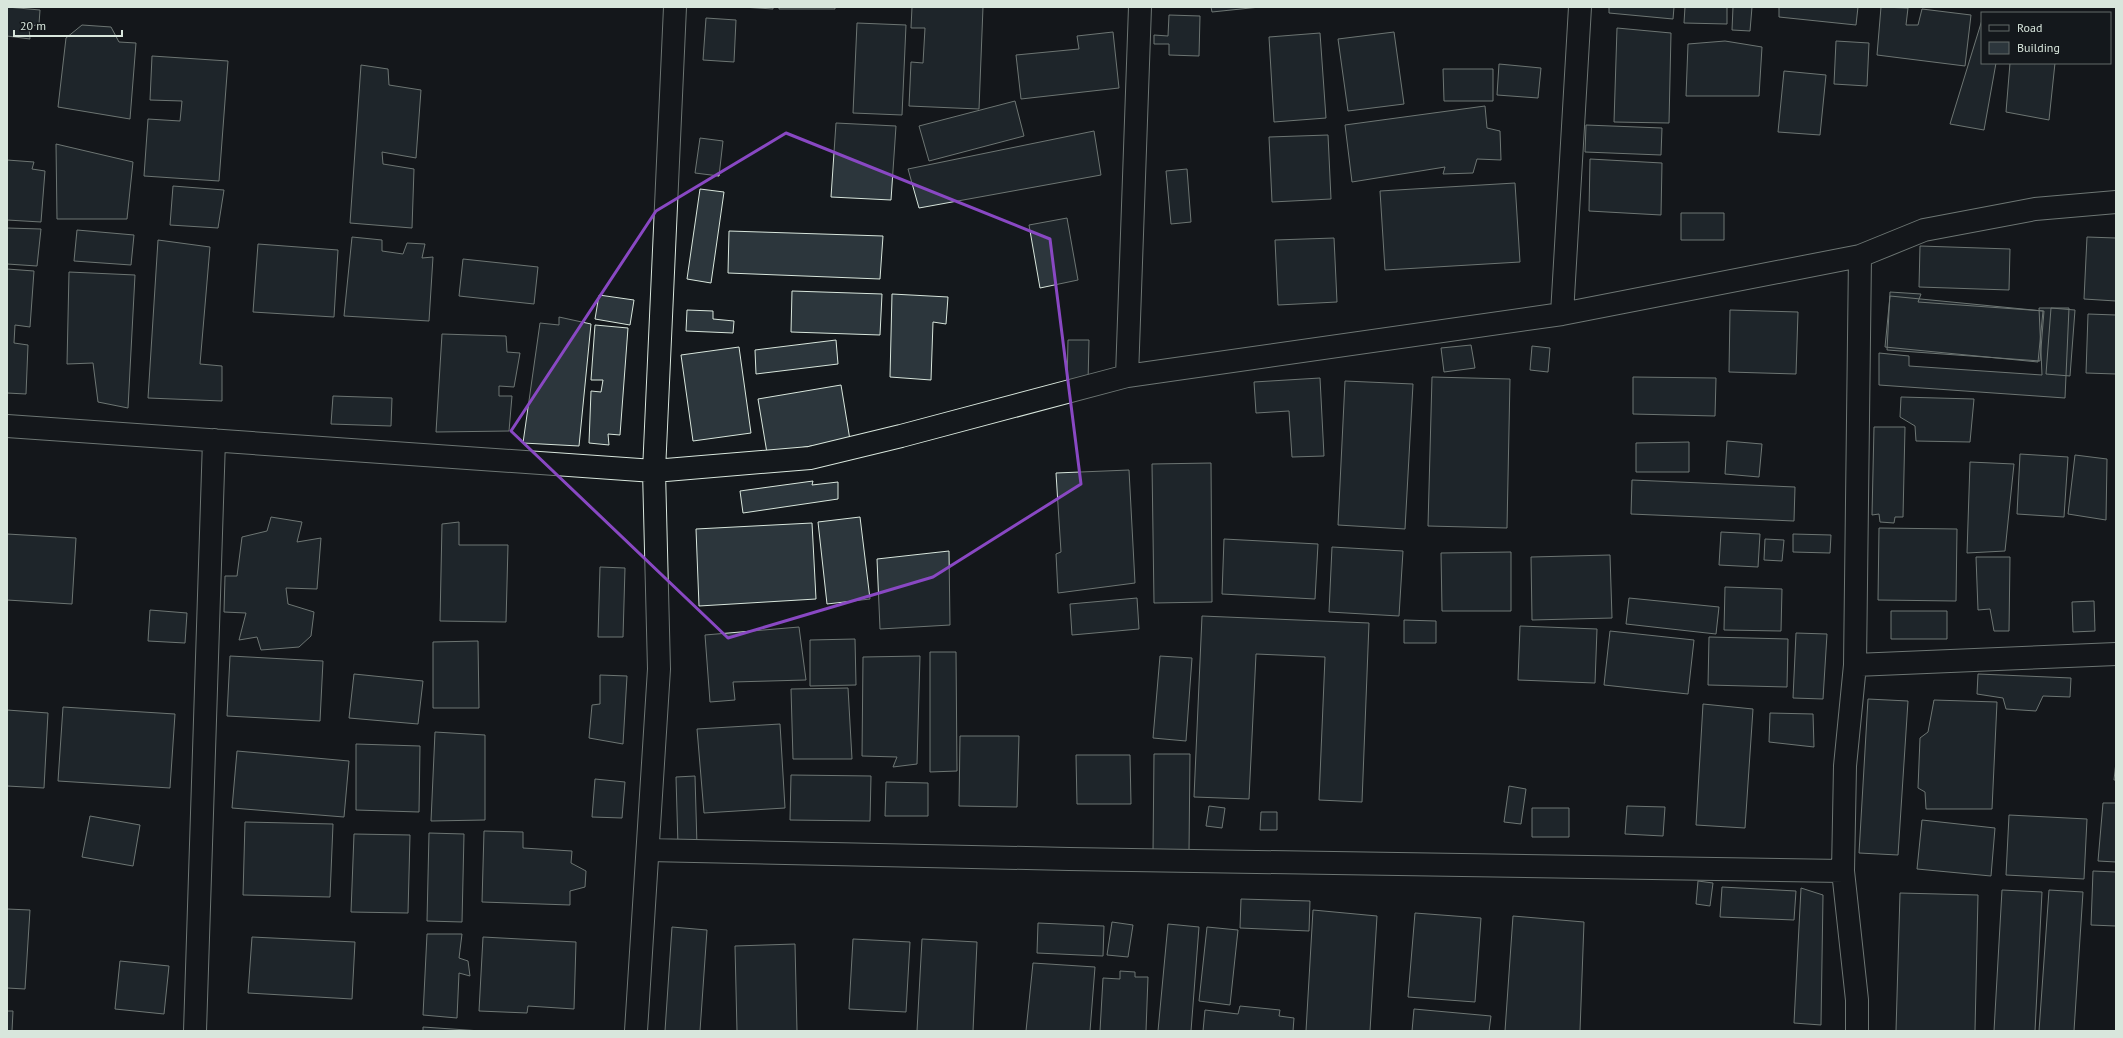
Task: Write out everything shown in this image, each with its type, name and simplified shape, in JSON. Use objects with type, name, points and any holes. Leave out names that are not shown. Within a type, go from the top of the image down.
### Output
[{"type":"street","points":[[636,1031],[659,669],[654,471],[675,7]]},
{"type":"street","points":[[1127,376],[1140,7]]},
{"type":"street","points":[[1562,314],[1580,7]]},
{"type":"street","points":[[7,426],[654,471],[810,458],[901,436],[1127,376],[1562,314],[1860,256],[1924,230],[2036,209],[2116,202]]},
{"type":"street","points":[[1857,1031],[1857,1000],[1843,871],[1845,766],[1855,665],[1860,256]]},
{"type":"street","points":[[195,1031],[214,440]]},
{"type":"street","points":[[1855,665],[2116,654]]},
{"type":"street","points":[[648,850],[1077,859],[1843,871]]},
{"type":"highlighted area","points":[[786,133],[1050,239],[1081,484],[933,577],[728,638],[511,431],[656,211]]},
{"type":"building","points":[[7,7],[40,10],[39,24],[29,27],[30,39],[7,36]]},
{"type":"building","points":[[742,7],[773,7],[773,9]]},
{"type":"building","points":[[779,7],[835,7],[835,9],[779,9]]},
{"type":"building","points":[[912,7],[983,7],[979,109],[909,106],[911,62],[923,63],[925,28],[911,28]]},
{"type":"building","points":[[1211,7],[1260,7],[1212,12]]},
{"type":"building","points":[[1609,7],[1674,7],[1673,19],[1609,13]]},
{"type":"building","points":[[1685,7],[1727,7],[1727,24],[1684,23]]},
{"type":"building","points":[[1733,7],[1752,7],[1750,31],[1732,30]]},
{"type":"building","points":[[1779,7],[1858,7],[1856,25],[1779,17]]},
{"type":"building","points":[[1881,7],[1908,8],[1906,25],[1918,25],[1922,9],[1971,15],[1965,66],[1877,55]]},
{"type":"building","points":[[1169,15],[1200,16],[1199,56],[1169,55],[1169,44],[1154,44],[1154,35],[1168,36]]},
{"type":"building","points":[[706,18],[736,20],[734,62],[703,60]]},
{"type":"building","points":[[857,23],[906,25],[902,115],[853,113]]},
{"type":"building","points":[[1981,23],[1981,64],[1996,64],[1984,130],[1950,124]]},
{"type":"building","points":[[82,25],[111,27],[119,42],[136,43],[130,119],[58,107],[66,38]]},
{"type":"building","points":[[1617,28],[1671,33],[1669,123],[1614,122]]},
{"type":"building","points":[[1113,32],[1119,88],[1021,99],[1016,55],[1079,49],[1077,36]]},
{"type":"building","points":[[1394,32],[1404,104],[1348,111],[1338,39]]},
{"type":"building","points":[[1320,33],[1326,118],[1274,122],[1269,37]]},
{"type":"building","points":[[1725,41],[1762,47],[1759,96],[1686,96],[1688,44]]},
{"type":"building","points":[[1836,41],[1869,43],[1867,86],[1834,84]]},
{"type":"building","points":[[152,56],[228,61],[219,181],[144,176],[148,119],[180,121],[182,101],[150,100]]},
{"type":"building","points":[[1499,64],[1541,68],[1538,98],[1497,95]]},
{"type":"building","points":[[2010,64],[2055,64],[2049,120],[2006,112]]},
{"type":"building","points":[[361,65],[388,69],[389,85],[421,90],[416,158],[382,152],[383,164],[414,169],[412,228],[350,223]]},
{"type":"building","points":[[1443,69],[1493,69],[1493,101],[1444,101]]},
{"type":"building","points":[[1784,71],[1826,75],[1820,135],[1778,132]]},
{"type":"building","points":[[1015,101],[1024,136],[929,161],[919,126]]},
{"type":"building","points":[[1485,106],[1487,128],[1500,131],[1501,160],[1477,159],[1473,173],[1443,174],[1445,167],[1352,182],[1345,125]]},
{"type":"building","points":[[836,123],[896,126],[891,200],[831,197]]},
{"type":"building","points":[[1586,125],[1662,128],[1661,155],[1585,152]]},
{"type":"building","points":[[1094,131],[1101,175],[919,208],[908,169]]},
{"type":"building","points":[[1328,135],[1331,199],[1272,202],[1269,137]]},
{"type":"building","points":[[700,138],[723,141],[719,176],[695,173]]},
{"type":"building","points":[[56,144],[133,162],[127,219],[57,219]]},
{"type":"building","points":[[1590,159],[1662,163],[1661,215],[1589,211]]},
{"type":"building","points":[[7,160],[34,162],[32,169],[45,171],[41,222],[7,220]]},
{"type":"building","points":[[1187,169],[1191,222],[1171,224],[1166,171]]},
{"type":"building","points":[[1515,183],[1520,262],[1385,270],[1380,191]]},
{"type":"building","points":[[173,186],[224,190],[218,228],[170,225]]},
{"type":"building","points":[[700,189],[724,192],[711,283],[687,279]]},
{"type":"building","points":[[1681,213],[1724,213],[1724,240],[1681,240]]},
{"type":"building","points":[[1067,218],[1078,280],[1040,288],[1029,225]]},
{"type":"building","points":[[7,228],[41,229],[37,266],[7,264]]},
{"type":"building","points":[[77,230],[134,235],[131,265],[74,261]]},
{"type":"building","points":[[729,231],[883,236],[880,279],[728,273]]},
{"type":"building","points":[[352,237],[382,240],[382,251],[403,254],[407,243],[425,244],[422,258],[433,257],[429,321],[344,316]]},
{"type":"building","points":[[2087,237],[2116,238],[2116,301],[2084,299]]},
{"type":"building","points":[[1334,238],[1337,302],[1278,305],[1275,240]]},
{"type":"building","points":[[158,240],[210,247],[200,364],[222,366],[222,401],[148,398]]},
{"type":"building","points":[[258,244],[338,250],[334,317],[253,312]]},
{"type":"building","points":[[1920,246],[2010,249],[2009,290],[1919,287]]},
{"type":"building","points":[[463,259],[538,267],[534,304],[459,296]]},
{"type":"building","points":[[7,269],[34,271],[30,327],[15,325],[14,343],[28,345],[26,394],[7,393]]},
{"type":"building","points":[[69,272],[135,275],[128,408],[98,402],[93,363],[67,364]]},
{"type":"building","points":[[792,291],[882,294],[880,335],[791,332]]},
{"type":"building","points":[[1890,292],[1921,294],[1918,302],[2044,311],[2040,361],[1887,350]]},
{"type":"building","points":[[892,294],[948,297],[946,324],[933,322],[931,380],[890,377]]},
{"type":"building","points":[[599,295],[634,300],[630,325],[595,319]]},
{"type":"building","points":[[1890,296],[2043,311],[2038,362],[1885,347]]},
{"type":"building","points":[[2039,308],[2069,308],[2065,398],[1879,385],[1879,353],[1909,356],[1909,366],[2042,375]]},
{"type":"building","points":[[2051,308],[2075,310],[2070,376],[2046,374]]},
{"type":"building","points":[[687,310],[713,311],[713,319],[734,321],[733,333],[686,331]]},
{"type":"building","points":[[1730,310],[1798,312],[1796,374],[1729,372]]},
{"type":"building","points":[[2088,314],[2116,315],[2116,374],[2086,373]]},
{"type":"building","points":[[559,317],[591,324],[579,446],[523,443],[540,323],[559,325]]},
{"type":"building","points":[[595,325],[628,328],[620,435],[608,434],[609,445],[589,443],[591,391],[601,392],[603,380],[591,380]]},
{"type":"building","points":[[442,334],[506,336],[507,352],[520,353],[514,387],[499,386],[499,396],[512,396],[509,431],[436,432]]},
{"type":"building","points":[[836,340],[838,364],[756,374],[755,350]]},
{"type":"building","points":[[1068,340],[1089,340],[1088,383],[1067,383]]},
{"type":"building","points":[[1471,345],[1475,368],[1444,372],[1441,348]]},
{"type":"building","points":[[1532,346],[1550,348],[1548,372],[1530,370]]},
{"type":"building","points":[[739,347],[751,433],[693,441],[681,355]]},
{"type":"building","points":[[1432,377],[1510,379],[1507,528],[1428,526]]},
{"type":"building","points":[[1633,377],[1716,378],[1715,416],[1633,414]]},
{"type":"building","points":[[1320,378],[1324,456],[1292,457],[1289,411],[1256,413],[1254,382]]},
{"type":"building","points":[[1345,381],[1413,384],[1405,529],[1338,525]]},
{"type":"building","points":[[841,385],[850,440],[767,453],[758,399]]},
{"type":"building","points":[[333,396],[392,398],[391,426],[331,424]]},
{"type":"building","points":[[1901,397],[1974,399],[1970,442],[1916,441],[1915,426],[1900,417]]},
{"type":"building","points":[[1874,427],[1905,427],[1903,517],[1895,517],[1894,523],[1880,522],[1879,514],[1872,515]]},
{"type":"building","points":[[1727,441],[1762,444],[1759,477],[1725,474]]},
{"type":"building","points":[[1689,442],[1689,472],[1636,472],[1636,443]]},
{"type":"building","points":[[2020,454],[2068,457],[2064,517],[2017,514]]},
{"type":"building","points":[[2075,455],[2107,459],[2106,520],[2068,514]]},
{"type":"building","points":[[1970,462],[2014,464],[2005,551],[1967,553]]},
{"type":"building","points":[[1211,463],[1212,602],[1154,603],[1152,464]]},
{"type":"building","points":[[1129,470],[1135,583],[1058,593],[1056,554],[1061,552],[1056,473]]},
{"type":"building","points":[[1632,480],[1795,487],[1794,521],[1631,514]]},
{"type":"building","points":[[813,481],[812,485],[838,482],[838,499],[743,513],[740,491]]},
{"type":"building","points":[[271,517],[302,522],[297,542],[321,538],[317,589],[286,588],[288,604],[314,612],[311,636],[299,647],[261,650],[257,637],[239,640],[246,613],[224,612],[225,576],[237,576],[242,537],[267,531]]},
{"type":"building","points":[[860,517],[870,599],[827,604],[818,522]]},
{"type":"building","points":[[459,522],[459,545],[508,545],[506,622],[440,621],[442,524]]},
{"type":"building","points":[[812,523],[816,599],[699,606],[696,529]]},
{"type":"building","points":[[1879,528],[1957,529],[1956,601],[1878,600]]},
{"type":"building","points":[[1721,532],[1760,534],[1758,567],[1719,565]]},
{"type":"building","points":[[7,534],[76,538],[72,604],[7,600]]},
{"type":"building","points":[[1793,534],[1831,535],[1830,553],[1793,552]]},
{"type":"building","points":[[1224,539],[1318,544],[1315,599],[1222,594]]},
{"type":"building","points":[[1765,539],[1784,540],[1782,561],[1764,560]]},
{"type":"building","points":[[1332,547],[1403,551],[1399,616],[1329,612]]},
{"type":"building","points":[[949,551],[950,625],[880,629],[877,559]]},
{"type":"building","points":[[1511,552],[1511,611],[1442,611],[1441,553]]},
{"type":"building","points":[[1610,555],[1612,618],[1532,620],[1531,557]]},
{"type":"building","points":[[1976,557],[2010,557],[2009,631],[1994,631],[1990,609],[1978,610]]},
{"type":"building","points":[[600,567],[625,568],[623,637],[598,637]]},
{"type":"building","points":[[1725,587],[1782,589],[1781,631],[1724,630]]},
{"type":"building","points":[[1137,598],[1139,629],[1072,635],[1070,604]]},
{"type":"building","points":[[1629,598],[1719,607],[1716,634],[1626,624]]},
{"type":"building","points":[[2094,601],[2095,631],[2073,632],[2072,602]]},
{"type":"building","points":[[150,610],[187,613],[185,643],[148,641]]},
{"type":"building","points":[[1891,611],[1947,611],[1947,639],[1891,639]]},
{"type":"building","points":[[1202,616],[1369,623],[1362,802],[1319,800],[1325,657],[1256,654],[1249,799],[1194,797]]},
{"type":"building","points":[[1404,620],[1436,621],[1436,643],[1404,643]]},
{"type":"building","points":[[1520,626],[1597,629],[1595,683],[1518,680]]},
{"type":"building","points":[[799,627],[806,680],[733,682],[735,700],[710,702],[705,635]]},
{"type":"building","points":[[1610,631],[1694,640],[1688,694],[1604,685]]},
{"type":"building","points":[[1796,633],[1827,634],[1823,699],[1793,698]]},
{"type":"building","points":[[1709,637],[1788,639],[1787,687],[1708,685]]},
{"type":"building","points":[[855,639],[856,685],[810,686],[810,640]]},
{"type":"building","points":[[478,641],[479,708],[433,708],[433,642]]},
{"type":"building","points":[[930,652],[956,652],[957,771],[930,772]]},
{"type":"building","points":[[230,656],[323,661],[320,721],[227,716]]},
{"type":"building","points":[[920,656],[917,764],[893,767],[897,757],[862,756],[863,657]]},
{"type":"building","points":[[1160,656],[1192,658],[1186,741],[1153,738]]},
{"type":"building","points":[[354,674],[423,681],[418,724],[349,718]]},
{"type":"building","points":[[1978,674],[2071,678],[2070,697],[2043,696],[2036,711],[2006,709],[2003,698],[1977,694]]},
{"type":"building","points":[[600,675],[627,676],[623,744],[589,738],[592,705],[600,704]]},
{"type":"building","points":[[848,688],[852,759],[793,759],[791,689]]},
{"type":"building","points":[[1868,699],[1908,701],[1898,855],[1859,853]]},
{"type":"building","points":[[1934,700],[1997,702],[1992,809],[1926,809],[1925,792],[1918,788],[1920,738],[1928,732]]},
{"type":"building","points":[[1703,704],[1753,709],[1745,828],[1696,825]]},
{"type":"building","points":[[63,707],[175,714],[170,788],[58,781]]},
{"type":"building","points":[[7,710],[48,713],[44,788],[7,786]]},
{"type":"building","points":[[1770,713],[1813,714],[1814,747],[1769,742]]},
{"type":"building","points":[[780,724],[785,808],[704,813],[697,729]]},
{"type":"building","points":[[435,732],[485,735],[485,820],[431,821]]},
{"type":"building","points":[[960,736],[1019,736],[1017,807],[959,806]]},
{"type":"building","points":[[356,744],[420,746],[419,812],[356,810]]},
{"type":"building","points":[[237,751],[349,761],[344,817],[232,808]]},
{"type":"building","points":[[1154,754],[1190,754],[1189,853],[1153,852]]},
{"type":"building","points":[[1076,755],[1130,755],[1131,804],[1077,804]]},
{"type":"building","points":[[2116,762],[2116,780],[2114,780]]},
{"type":"building","points":[[791,775],[871,776],[870,821],[790,820]]},
{"type":"building","points":[[695,776],[697,846],[678,846],[676,777]]},
{"type":"building","points":[[595,779],[625,782],[622,818],[592,817]]},
{"type":"building","points":[[886,782],[928,783],[928,816],[885,816]]},
{"type":"building","points":[[1509,786],[1526,789],[1521,824],[1504,822]]},
{"type":"building","points":[[2103,803],[2116,803],[2116,862],[2098,861]]},
{"type":"building","points":[[1209,806],[1225,808],[1222,828],[1206,826]]},
{"type":"building","points":[[1627,806],[1665,807],[1663,836],[1625,834]]},
{"type":"building","points":[[1532,808],[1569,808],[1569,837],[1532,837]]},
{"type":"building","points":[[1261,812],[1277,812],[1277,830],[1260,830]]},
{"type":"building","points":[[2009,815],[2087,819],[2084,879],[2006,875]]},
{"type":"building","points":[[90,816],[140,825],[133,866],[82,857]]},
{"type":"building","points":[[1922,820],[1995,828],[1991,876],[1917,869]]},
{"type":"building","points":[[245,822],[333,824],[330,897],[243,895]]},
{"type":"building","points":[[484,831],[523,832],[523,848],[572,851],[571,863],[586,871],[585,887],[570,891],[570,905],[482,902]]},
{"type":"building","points":[[429,833],[464,834],[462,922],[427,921]]},
{"type":"building","points":[[354,834],[410,835],[408,913],[351,912]]},
{"type":"building","points":[[2093,871],[2116,872],[2116,926],[2091,925]]},
{"type":"building","points":[[1698,881],[1713,883],[1710,906],[1696,904]]},
{"type":"building","points":[[1722,887],[1796,891],[1794,920],[1720,917]]},
{"type":"building","points":[[1801,888],[1823,895],[1821,1025],[1794,1023]]},
{"type":"building","points":[[2002,890],[2042,892],[2035,1031],[1994,1031]]},
{"type":"building","points":[[2049,890],[2083,892],[2074,1031],[2039,1031]]},
{"type":"building","points":[[1900,893],[1978,895],[1975,1031],[1896,1031]]},
{"type":"building","points":[[1241,899],[1310,901],[1309,931],[1240,928]]},
{"type":"building","points":[[7,909],[30,910],[25,989],[7,988]]},
{"type":"building","points":[[1313,910],[1377,916],[1370,1031],[1306,1031]]},
{"type":"building","points":[[1415,913],[1481,918],[1475,1002],[1408,997]]},
{"type":"building","points":[[1513,916],[1584,922],[1580,1031],[1505,1031]]},
{"type":"building","points":[[1112,922],[1133,925],[1128,957],[1107,955]]},
{"type":"building","points":[[1038,923],[1104,926],[1103,956],[1037,953]]},
{"type":"building","points":[[1168,924],[1199,927],[1191,1031],[1158,1031]]},
{"type":"building","points":[[672,927],[707,930],[700,1031],[665,1031]]},
{"type":"building","points":[[1207,927],[1238,930],[1230,1005],[1199,1001]]},
{"type":"building","points":[[427,934],[462,934],[459,958],[468,961],[470,976],[459,973],[457,1018],[423,1015]]},
{"type":"building","points":[[252,937],[355,942],[352,999],[248,993]]},
{"type":"building","points":[[483,937],[576,942],[574,1009],[528,1006],[527,1013],[479,1011]]},
{"type":"building","points":[[853,939],[910,942],[906,1012],[849,1009]]},
{"type":"building","points":[[922,939],[977,942],[973,1031],[917,1031]]},
{"type":"building","points":[[795,944],[797,1031],[737,1031],[735,946]]},
{"type":"building","points":[[120,961],[169,966],[164,1014],[115,1009]]},
{"type":"building","points":[[1033,963],[1095,967],[1090,1031],[1026,1031]]},
{"type":"building","points":[[1120,971],[1135,972],[1135,977],[1148,977],[1146,1031],[1100,1031],[1103,978],[1120,979]]},
{"type":"building","points":[[1240,1006],[1280,1010],[1279,1016],[1294,1018],[1293,1031],[1203,1031],[1205,1010],[1238,1014]]},
{"type":"building","points":[[1414,1009],[1491,1016],[1489,1031],[1412,1031]]},
{"type":"building","points":[[7,1011],[13,1011],[12,1031],[7,1031]]},
{"type":"building","points":[[423,1027],[481,1031],[423,1031]]}]
